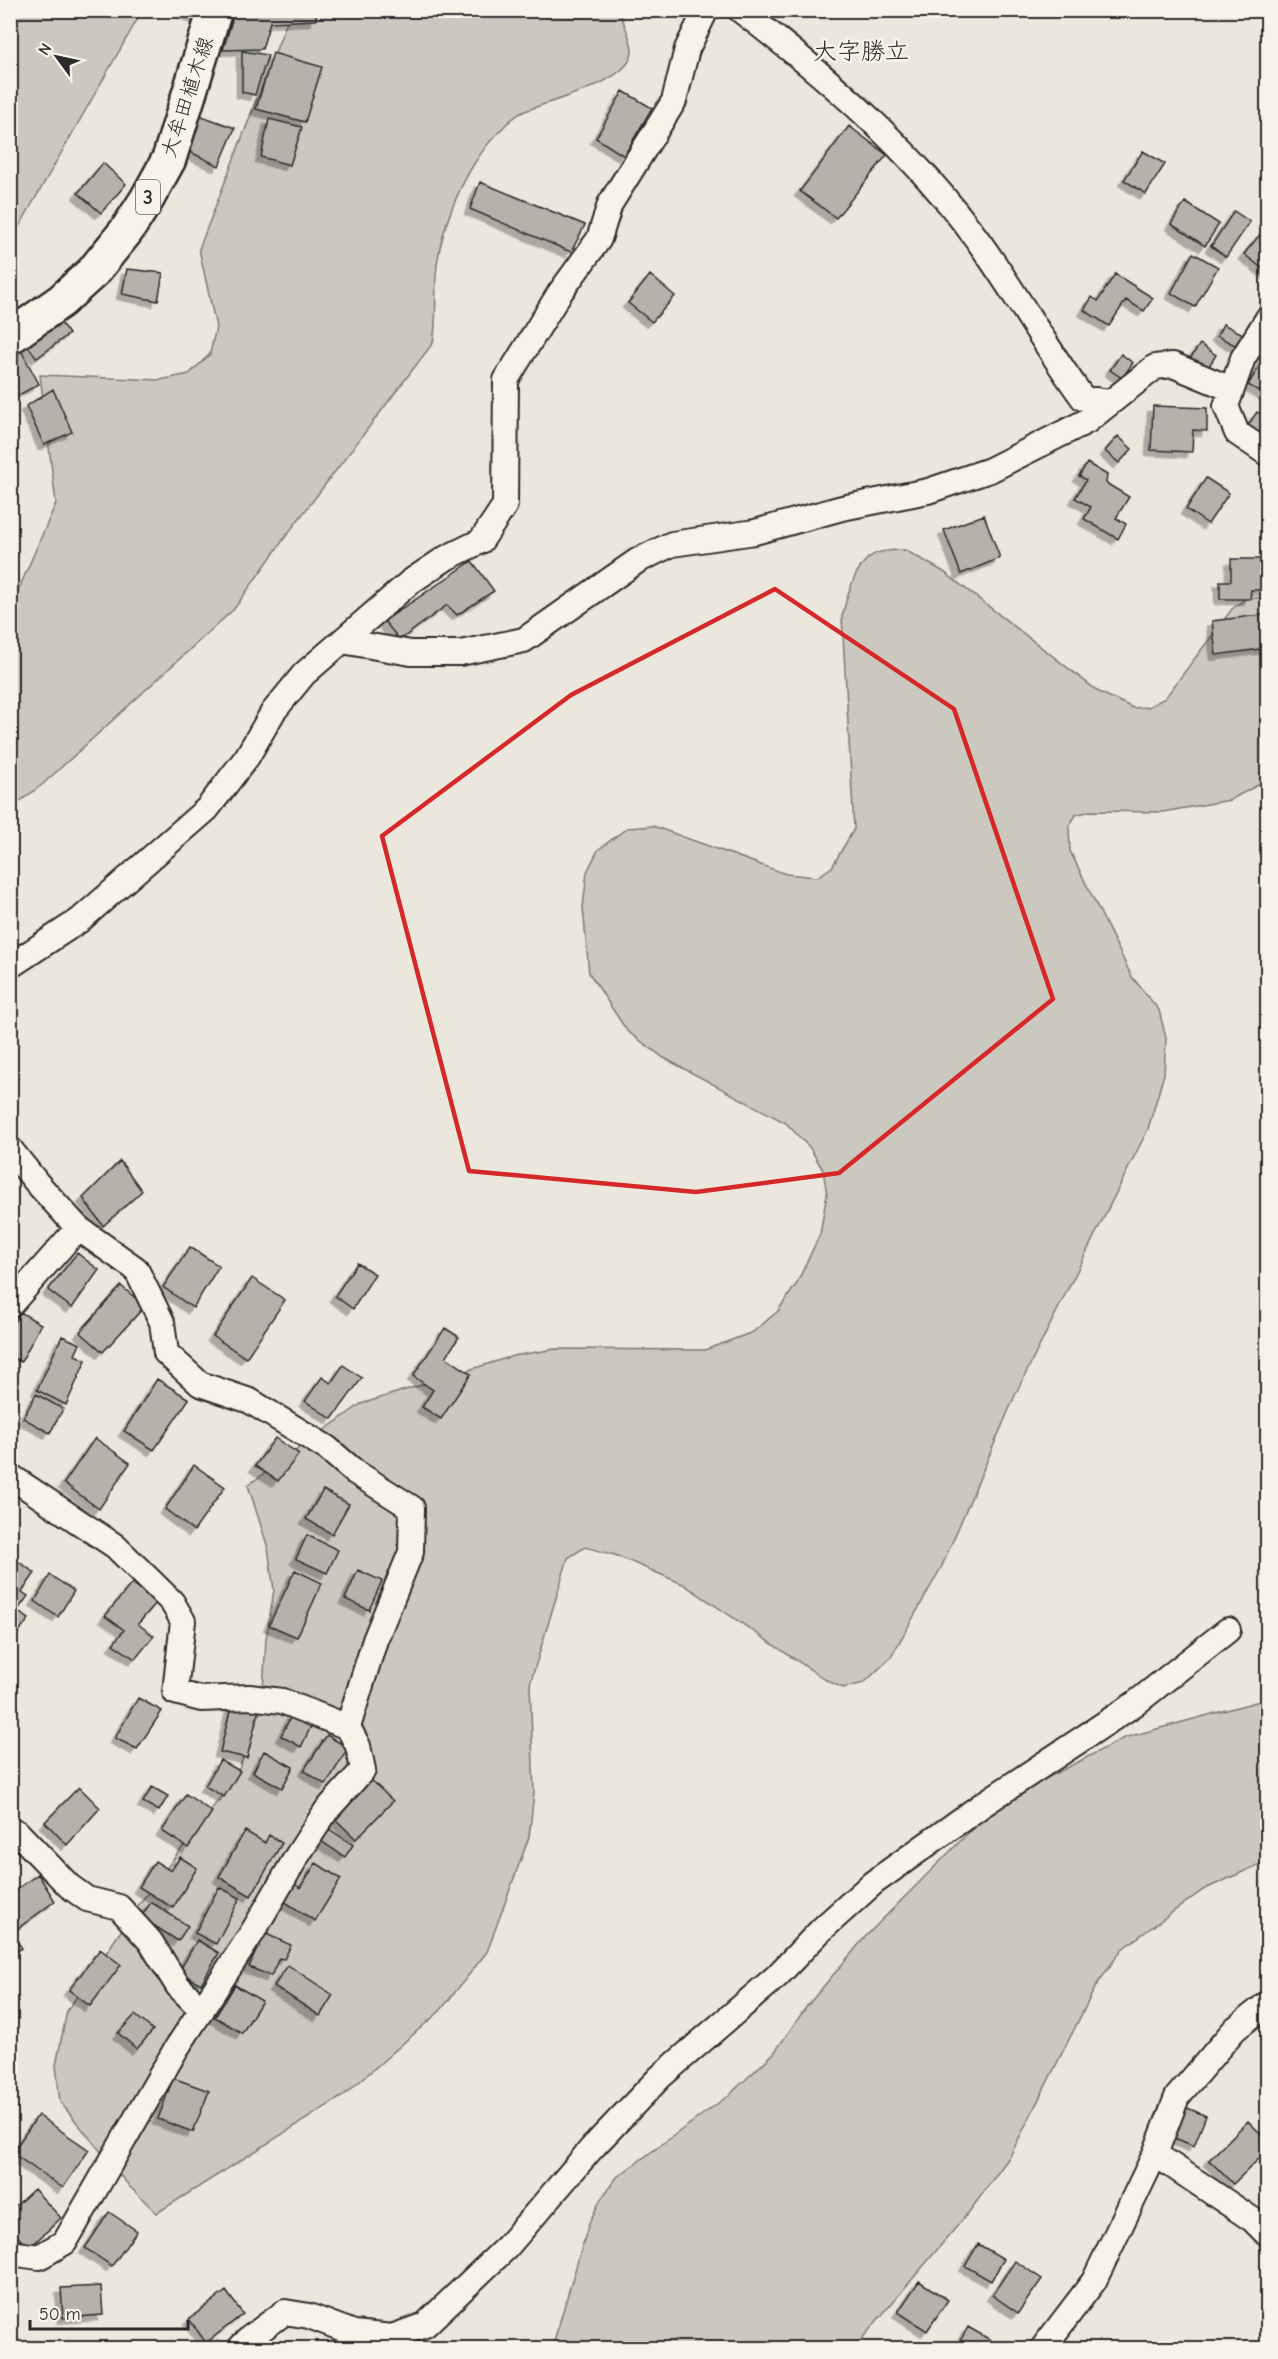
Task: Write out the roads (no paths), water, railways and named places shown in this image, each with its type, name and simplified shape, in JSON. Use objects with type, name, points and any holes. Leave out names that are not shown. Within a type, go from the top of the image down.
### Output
[{"type":"main road","name":"大牟田植木線","points":[[10,337],[62,301],[93,272],[127,230],[147,199],[169,159],[215,10]]},
{"type":"street","points":[[10,966],[80,920],[207,808],[247,757],[273,712],[303,674],[410,582],[446,558],[481,541],[505,505],[506,380],[559,294],[599,239],[610,204],[674,101],[687,49],[706,10]]},
{"type":"street","points":[[740,10],[797,53],[876,122],[943,197],[979,242],[1051,354],[1083,398],[1110,402]]},
{"type":"street","points":[[1268,318],[1243,358],[1226,406],[1238,433],[1268,454]]},
{"type":"street","points":[[342,641],[411,653],[460,653],[524,640],[637,561],[672,544],[755,532],[842,508],[928,491],[990,470],[1087,421],[1155,367],[1173,365],[1231,389]]},
{"type":"street","points":[[10,1149],[37,1184],[78,1228],[135,1269],[162,1322],[166,1353],[200,1384],[250,1401],[327,1448],[373,1485],[412,1508],[411,1552],[375,1640],[348,1727]]},
{"type":"street","points":[[10,1305],[78,1228]]},
{"type":"street","points":[[10,1476],[116,1546],[172,1602],[183,1621],[175,1692],[201,1699],[249,1697],[282,1701],[348,1727],[358,1746],[363,1770],[320,1820],[252,1933],[176,2049],[65,2242],[39,2258],[10,2253]]},
{"type":"street","points":[[240,2349],[251,2337],[285,2312],[309,2316],[354,2333],[392,2337],[425,2325],[507,2247],[592,2148],[660,2077],[777,1976],[821,1930],[873,1883],[982,1805],[1136,1703],[1228,1630]]},
{"type":"street","points":[[10,1829],[18,1833],[69,1886],[87,1899],[119,1907],[150,1941],[178,1986],[202,2010]]},
{"type":"street","points":[[1043,2349],[1094,2281],[1155,2154],[1177,2097],[1235,2029],[1268,2003]]},
{"type":"street","points":[[1155,2154],[1252,2220],[1268,2235]]},
{"type":"district","name":"大字勝立","points":[[861,51]]}]
